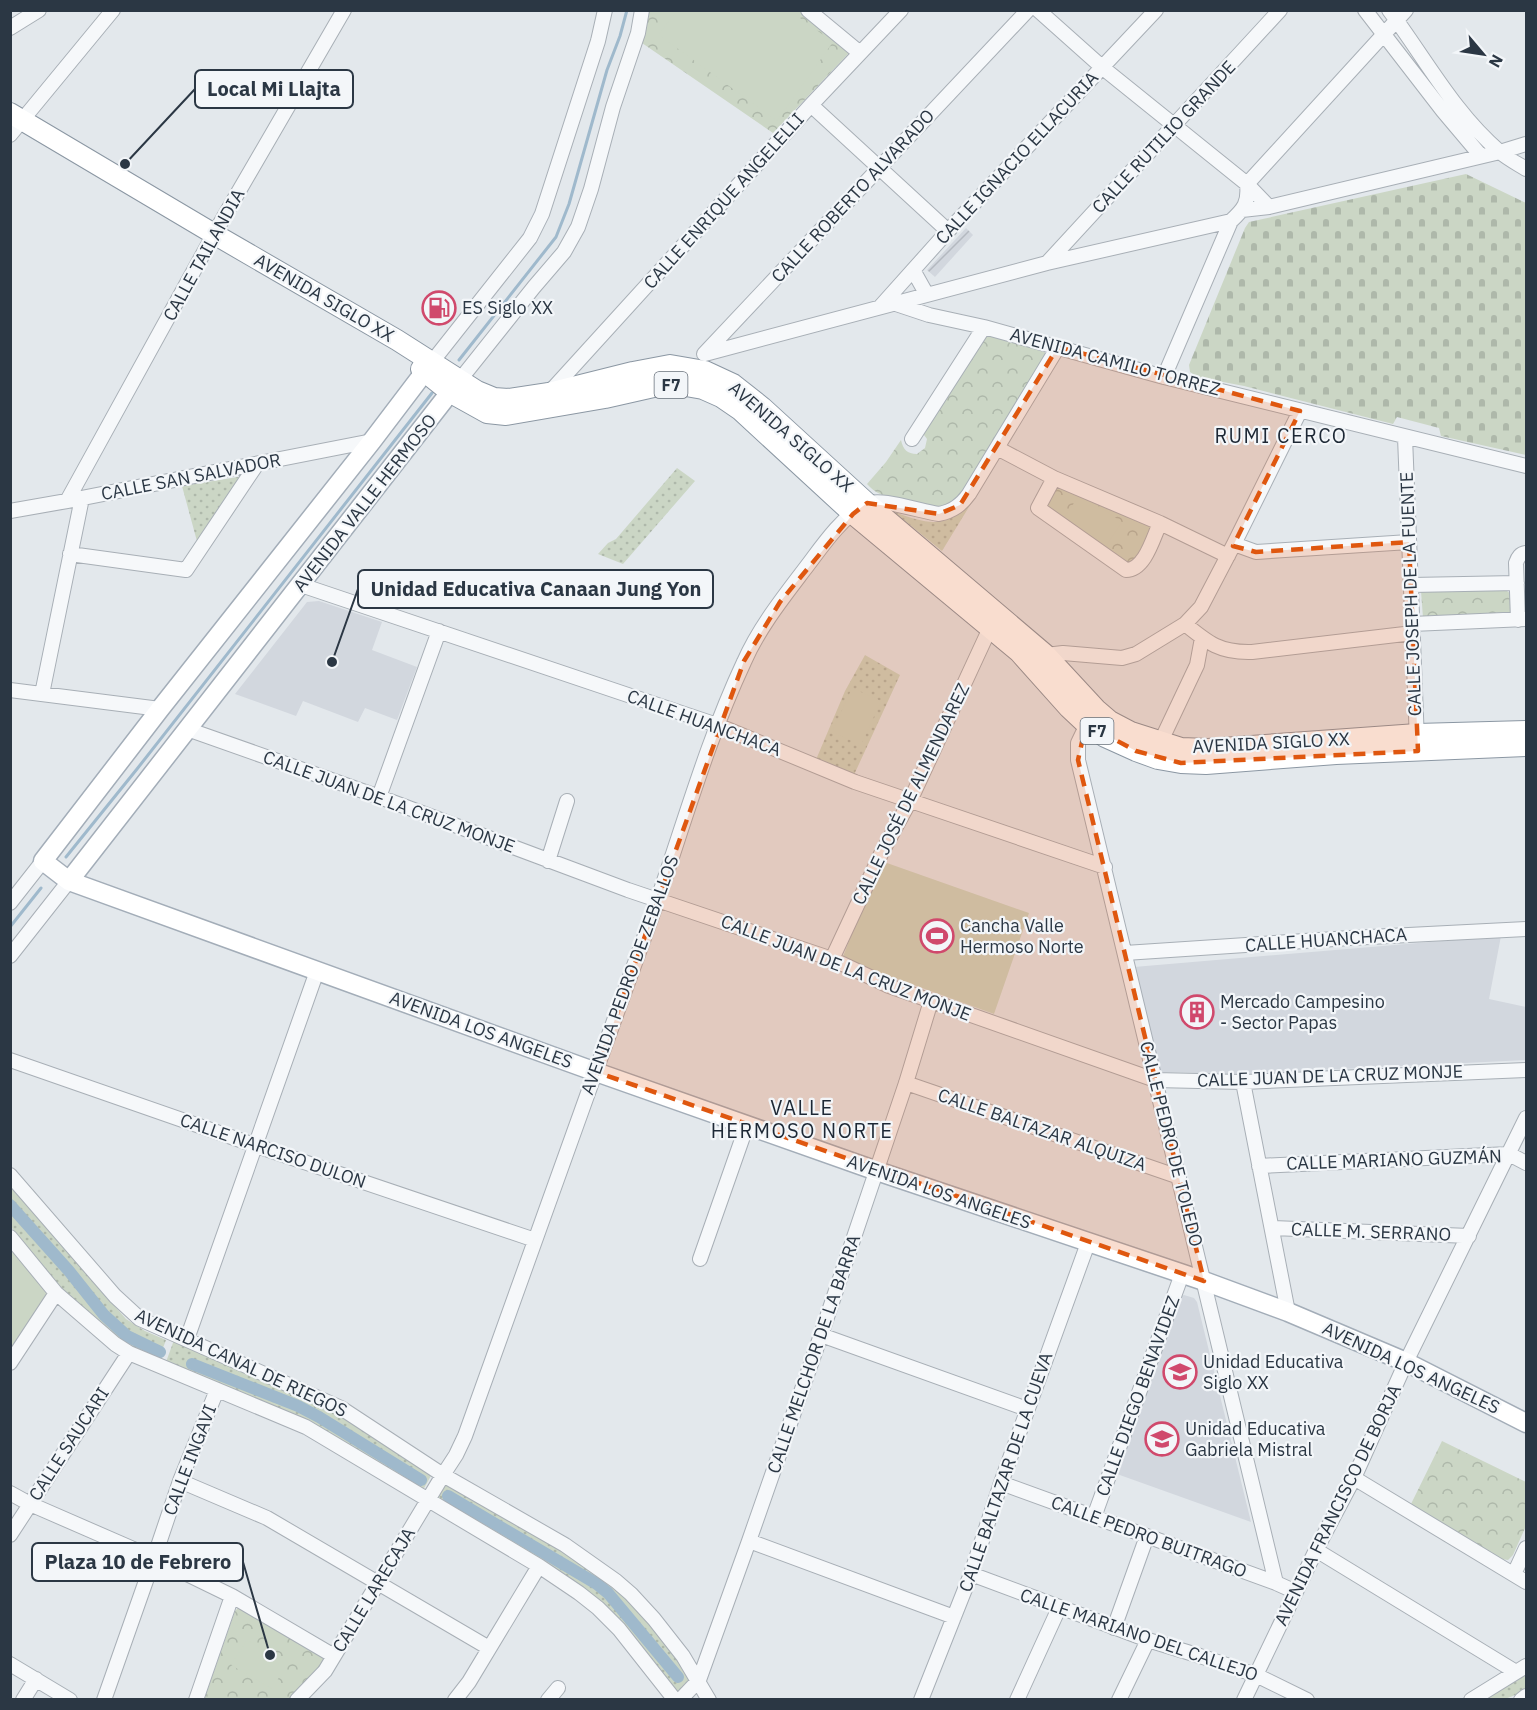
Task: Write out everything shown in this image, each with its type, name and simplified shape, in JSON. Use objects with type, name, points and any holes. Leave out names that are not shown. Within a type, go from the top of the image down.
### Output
[{"type":"highway","name":"AVENIDA SIGLO XX","points":[[14,125],[212,238],[429,367],[487,413],[506,415],[605,398],[658,386],[680,385],[695,369]]},
{"type":"highway","name":"AVENIDA SIGLO XX","points":[[455,387],[477,391],[494,398],[508,399],[549,393],[670,365],[695,369]]},
{"type":"highway","name":"AVENIDA SIGLO XX","points":[[695,369],[703,389],[721,397],[740,410],[860,508],[1039,660],[1091,717],[1105,737],[1136,751],[1158,759],[1206,764],[1336,754],[1527,731]]},
{"type":"highway","name":"AVENIDA SIGLO XX","points":[[860,508],[990,628],[1019,652],[1039,660]]},
{"type":"highway","name":"AVENIDA SIGLO XX","points":[[1091,717],[1110,721],[1131,732],[1181,748],[1417,743],[1527,746]]},
{"type":"main road","name":"AVENIDA VALLE HERMOSO","points":[[44,861],[160,709],[429,367]]},
{"type":"main road","name":"AVENIDA VALLE HERMOSO","points":[[69,881],[455,387]]},
{"type":"main road","name":"AVENIDA LOS ANGELES","points":[[44,861],[69,881],[317,971],[877,1171],[1204,1281],[1288,1312],[1406,1362],[1527,1423]]},
{"type":"street","points":[[10,28],[39,10]]},
{"type":"street","points":[[14,125],[113,10]]},
{"type":"street","name":"CALLE TAILANDIA","points":[[67,501],[212,238],[344,10]]},
{"type":"street","name":"AVENIDA VALLE HERMOSO","points":[[429,367],[530,238],[542,214],[598,42],[605,10]]},
{"type":"street","name":"AVENIDA VALLE HERMOSO","points":[[455,387],[564,252],[578,227],[591,189],[613,106],[638,33],[642,10]]},
{"type":"street","points":[[808,10],[860,53]]},
{"type":"street","name":"CALLE ENRIQUE ANGELELLI","points":[[549,393],[811,105],[901,10]]},
{"type":"street","name":"CALLE ROBERTO ALVARADO","points":[[695,369],[1028,10]]},
{"type":"street","points":[[1038,10],[1103,68],[1247,184],[1269,207]]},
{"type":"street","name":"CALLE IGNACIO ELLACURIA","points":[[880,308],[948,231],[1156,10]]},
{"type":"street","name":"CALLE RUTILIO GRANDE","points":[[1047,263],[1281,10]]},
{"type":"street","points":[[1365,10],[1481,156]]},
{"type":"street","points":[[1164,377],[1231,221],[1242,210],[1248,196],[1247,184],[1383,34],[1397,14],[1473,125],[1500,152],[1527,170]]},
{"type":"street","points":[[811,105],[948,231]]},
{"type":"street","points":[[1242,210],[1269,207],[1527,144]]},
{"type":"street","points":[[695,369],[880,308],[927,295],[1047,263],[1231,221]]},
{"type":"street","points":[[913,270],[927,295]]},
{"type":"street","name":"AVENIDA CAMILO TORREZ","points":[[896,304],[929,315],[1058,346],[1164,377],[1527,466]]},
{"type":"street","points":[[912,440],[984,327]]},
{"type":"street","points":[[860,508],[882,502],[939,514],[960,506],[1058,346]]},
{"type":"street","points":[[1039,660],[1064,653],[1122,658],[1136,654],[1185,624],[1201,607],[1300,411]]},
{"type":"street","name":"CALLE JOSEPH DE LA FUENTE","points":[[1405,437],[1417,743]]},
{"type":"street","name":"CALLE SAN SALVADOR","points":[[10,511],[372,441]]},
{"type":"street","points":[[996,448],[1054,478],[1231,550],[1256,552],[1409,542]]},
{"type":"street","points":[[70,555],[186,570],[256,464]]},
{"type":"street","points":[[1054,478],[1038,508],[1126,570],[1132,570],[1143,562],[1160,523]]},
{"type":"street","points":[[42,694],[82,498]]},
{"type":"street","name":"AVENIDA PEDRO DE ZEBALLOS","points":[[443,1475],[465,1436],[658,899],[717,725],[744,661],[758,634],[820,549],[860,508]]},
{"type":"street","points":[[1185,624],[1218,648],[1235,653],[1413,628],[1522,619],[1516,563],[1521,555],[1527,554]]},
{"type":"street","points":[[1411,585],[1517,583]]},
{"type":"street","name":"CALLE HUANCHACA","points":[[301,585],[717,725],[855,782],[1105,867]]},
{"type":"street","name":"CALLE JOSÉ DE ALMENDAREZ","points":[[832,959],[910,801],[990,628]]},
{"type":"street","points":[[379,797],[439,631]]},
{"type":"street","points":[[1161,741],[1197,665],[1202,638]]},
{"type":"street","points":[[10,690],[160,709]]},
{"type":"street","name":"CALLE PEDRO DE TOLEDO","points":[[1091,717],[1078,743],[1078,760],[1276,1583]]},
{"type":"street","name":"CALLE JUAN DE LA CRUZ MONJE","points":[[187,729],[379,797],[548,861],[832,959],[889,986],[1155,1080],[1243,1082],[1527,1070]]},
{"type":"street","points":[[548,861],[567,801]]},
{"type":"street","name":"AVENIDA VALLE HERMOSO","points":[[10,903],[44,861]]},
{"type":"street","name":"AVENIDA VALLE HERMOSO","points":[[10,956],[69,881]]},
{"type":"street","name":"CALLE HUANCHACA","points":[[1125,953],[1527,929]]},
{"type":"street","points":[[187,1340],[317,971]]},
{"type":"street","name":"CALLE MELCHOR DE LA BARRA","points":[[680,1700],[699,1680],[749,1541],[877,1171],[931,1001]]},
{"type":"street","name":"CALLE NARCISO DULON","points":[[10,1060],[535,1240]]},
{"type":"street","points":[[1243,1082],[1288,1312]]},
{"type":"street","name":"CALLE BALTAZAR ALQUIZA","points":[[906,1083],[1179,1177]]},
{"type":"street","name":"AVENIDA FRANCISCO DE BORJA","points":[[1244,1700],[1316,1550],[1354,1478],[1406,1362],[1527,1118]]},
{"type":"street","points":[[700,1259],[747,1125]]},
{"type":"street","name":"CALLE MARIANO GUZMÁN","points":[[1259,1166],[1509,1154],[1527,1163]]},
{"type":"street","name":"AVENIDA CANAL DE RIEGOS","points":[[10,1175],[129,1311],[140,1319],[341,1408],[443,1475],[565,1545],[616,1581],[654,1619],[683,1656],[709,1700]]},
{"type":"street","name":"CALLE M. SERRANO","points":[[1273,1228],[1468,1236]]},
{"type":"street","name":"AVENIDA CANAL DE RIEGOS","points":[[10,1237],[56,1293],[129,1353],[306,1427],[539,1566],[579,1593],[619,1629],[675,1700]]},
{"type":"street","name":"CALLE BALTAZAR DE LA CUEVA","points":[[921,1700],[970,1574],[1088,1243]]},
{"type":"street","name":"CALLE DIEGO BENAVIDEZ","points":[[1094,1517],[1182,1274]]},
{"type":"street","points":[[10,1363],[56,1293]]},
{"type":"street","points":[[821,1335],[1028,1409]]},
{"type":"street","name":"CALLE SAUCARI","points":[[10,1535],[129,1353]]},
{"type":"street","name":"CALLE INGAVI","points":[[104,1700],[180,1481],[216,1390]]},
{"type":"street","name":"CALLE LARECAJA","points":[[297,1700],[325,1671],[443,1475]]},
{"type":"street","points":[[1354,1478],[1527,1582]]},
{"type":"street","points":[[180,1481],[267,1518],[489,1648]]},
{"type":"street","name":"CALLE PEDRO BUITRAGO","points":[[1001,1484],[1296,1592]]},
{"type":"street","points":[[10,1493],[232,1596],[334,1656]]},
{"type":"street","points":[[1114,1628],[1147,1536]]},
{"type":"street","points":[[749,1541],[954,1617]]},
{"type":"street","points":[[1514,1574],[1527,1548]]},
{"type":"street","points":[[1316,1550],[1521,1669],[1471,1700]]},
{"type":"street","points":[[455,1700],[469,1682],[539,1566]]},
{"type":"street","name":"CALLE MARIANO DEL CALLEJO","points":[[970,1574],[1114,1628],[1256,1675],[1306,1700]]},
{"type":"street","points":[[196,1700],[232,1596]]},
{"type":"street","points":[[1017,1700],[1059,1608]]},
{"type":"street","points":[[1119,1700],[1148,1640]]},
{"type":"street","points":[[10,1664],[70,1700]]},
{"type":"street","points":[[23,1700],[36,1679]]},
{"type":"street","points":[[548,1700],[558,1688]]},
{"type":"street","points":[[1521,1700],[1527,1696]]},
{"type":"highlighted area","points":[[1058,347],[1300,411],[1233,546],[1256,552],[1409,542],[1418,751],[1181,763],[1136,751],[1086,724],[1078,760],[1204,1281],[596,1072],[744,661],[780,602],[853,514],[867,503],[939,514],[960,505]]},
{"type":"shaded area","points":[[966,228],[973,235],[935,277],[927,270]]},
{"type":"shaded area","points":[[319,601],[382,622],[372,650],[417,667],[397,720],[365,708],[358,722],[303,701],[296,716],[235,694],[307,602]]},
{"type":"shaded area","points":[[1501,936],[1489,999],[1526,1007],[1526,1060],[1242,1074],[1160,1072],[1134,967]]},
{"type":"shaded area","points":[[1184,1295],[1194,1298],[1197,1302],[1251,1522],[1117,1474],[1177,1303]]},
{"type":"green space","points":[[789,10],[833,42],[777,121],[659,35],[676,11]]},
{"type":"green space","points":[[806,10],[850,50],[773,133],[642,43],[649,11]]},
{"type":"green space","points":[[1466,174],[1526,203],[1526,455],[1441,436],[1439,428],[1397,417],[1393,424],[1244,386],[1197,377],[1190,372],[1189,365],[1249,222]]},
{"type":"green space","points":[[988,335],[1043,350],[1046,354],[966,487],[951,502],[938,507],[901,501],[875,491],[867,484],[901,440],[904,448],[911,453],[917,454],[925,448],[927,439],[921,431],[983,338]]},
{"type":"green space","points":[[677,468],[695,481],[623,564],[598,554],[608,543],[616,539]]},
{"type":"green space","points":[[244,476],[198,545],[182,486]]},
{"type":"green space","points":[[1057,484],[1154,526],[1139,559],[1129,565],[1048,512],[1046,505]]},
{"type":"green space","points":[[1080,494],[1122,522],[1106,546],[1064,518]]},
{"type":"green space","points":[[972,502],[942,551],[894,512],[927,521],[944,521],[962,511]]},
{"type":"green space","points":[[1503,588],[1511,594],[1512,610],[1507,615],[1423,618],[1421,591]]},
{"type":"green space","points":[[865,655],[900,675],[853,777],[815,762],[845,691]]},
{"type":"green space","points":[[852,688],[881,701],[861,745],[832,732]]},
{"type":"green space","name":"Cancha Valle Hermoso Norte","points":[[887,863],[1029,913],[994,1014],[842,959],[867,897]]},
{"type":"green space","points":[[10,1186],[126,1319],[166,1340],[158,1361],[131,1349],[110,1334],[58,1285],[11,1227]]},
{"type":"green space","points":[[11,1248],[48,1294],[11,1354]]},
{"type":"green space","points":[[174,1340],[340,1414],[432,1474],[423,1490],[166,1362]]},
{"type":"green space","points":[[1442,1441],[1526,1482],[1526,1526],[1513,1555],[1508,1560],[1501,1559],[1411,1504]]},
{"type":"green space","points":[[447,1482],[564,1550],[622,1593],[647,1619],[691,1680],[677,1694],[623,1626],[437,1500]]},
{"type":"green space","points":[[239,1607],[323,1656],[324,1661],[321,1667],[289,1699],[204,1700],[235,1611]]},
{"type":"green space","points":[[247,1640],[287,1664],[272,1689],[231,1665]]},
{"type":"green space","points":[[1526,1675],[1526,1689],[1506,1698],[1484,1700]]},
{"type":"waterway","points":[[459,360],[556,237],[569,204],[607,70],[627,10]]},
{"type":"waterway","points":[[66,857],[432,393]]},
{"type":"waterway","points":[[10,927],[41,888]]},
{"type":"waterway","points":[[10,1205],[69,1271],[104,1315],[127,1336],[160,1352]]},
{"type":"waterway","points":[[192,1364],[298,1406],[421,1480]]},
{"type":"waterway","points":[[448,1496],[597,1584],[608,1593],[678,1677]]},
{"type":"place","name":"Local Mi Llajta","points":[[125,164]]},
{"type":"place","name":"ES Siglo XX","points":[[439,308]]},
{"type":"place","name":"Unidad Educativa Canaan Jung Yon","points":[[332,662]]},
{"type":"place","name":"Cancha Valle Hermoso Norte","points":[[937,936]]},
{"type":"place","name":"Mercado Campesino - Sector Papas","points":[[1197,1012]]},
{"type":"place","name":"Unidad Educativa Siglo XX","points":[[1180,1372]]},
{"type":"place","name":"Unidad Educativa Gabriela Mistral","points":[[1162,1439]]},
{"type":"place","name":"Plaza 10 de Febrero","points":[[270,1655]]},
{"type":"district","name":"RUMI CERCO","points":[[1281,436]]},
{"type":"district","name":"VALLE HERMOSO NORTE","points":[[802,1120]]}]
